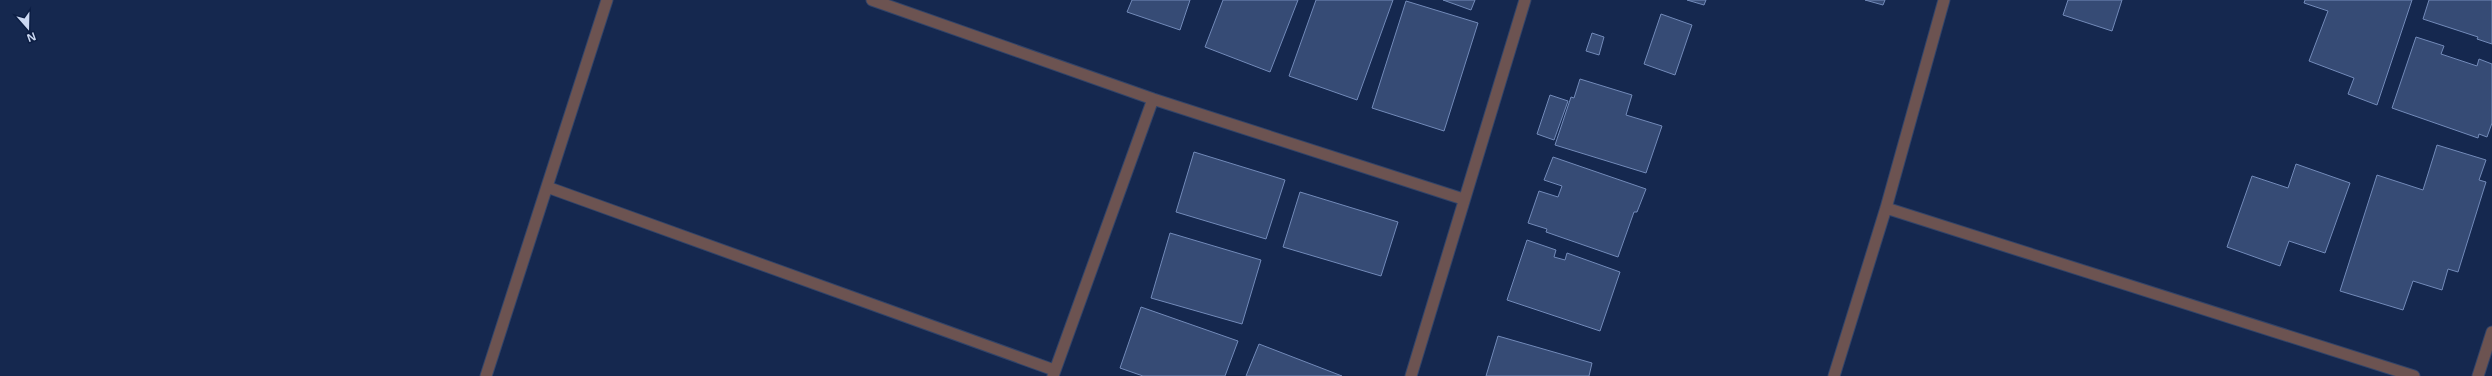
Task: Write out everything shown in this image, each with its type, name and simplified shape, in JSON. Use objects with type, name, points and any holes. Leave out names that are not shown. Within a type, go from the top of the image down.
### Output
[{"type":"street","points":[[486,376],[607,0]]},
{"type":"street","points":[[872,0],[1153,99],[1463,199]]},
{"type":"street","points":[[1411,376],[1463,199],[1526,0]]},
{"type":"street","points":[[1834,376],[1886,208],[1944,0]]},
{"type":"street","points":[[547,187],[1054,373],[1153,99]]},
{"type":"street","points":[[1886,208],[2414,376]]},
{"type":"street","points":[[2478,376],[2492,332]]},
{"type":"building","points":[[1132,0],[1190,0],[1180,30],[1127,12]]},
{"type":"building","points":[[1223,0],[1298,0],[1270,72],[1205,47]]},
{"type":"building","points":[[1316,0],[1393,0],[1357,100],[1289,76]]},
{"type":"building","points":[[1443,0],[1475,0],[1471,10]]},
{"type":"building","points":[[1687,0],[1706,0],[1704,5]]},
{"type":"building","points":[[1865,0],[1885,0],[1883,5]]},
{"type":"building","points":[[2068,0],[2122,0],[2112,31],[2063,15]]},
{"type":"building","points":[[2305,0],[2412,0],[2377,105],[2348,94],[2354,78],[2309,61],[2328,11],[2304,3]]},
{"type":"building","points":[[2429,0],[2492,0],[2492,44],[2477,39],[2478,37],[2423,19]]},
{"type":"building","points":[[1406,1],[1478,23],[1444,131],[1372,108]]},
{"type":"building","points":[[1661,14],[1692,25],[1675,75],[1644,64]]},
{"type":"building","points":[[1592,33],[1604,37],[1599,55],[1586,51]]},
{"type":"building","points":[[2416,37],[2444,46],[2441,54],[2477,66],[2479,59],[2492,64],[2492,123],[2487,137],[2479,134],[2478,138],[2392,108]]},
{"type":"building","points":[[1580,79],[1632,95],[1626,115],[1662,126],[1646,173],[1555,145],[1571,97],[1574,98]]},
{"type":"building","points":[[1550,95],[1568,101],[1554,140],[1537,134]]},
{"type":"building","points":[[2437,145],[2486,160],[2479,180],[2486,182],[2458,272],[2448,269],[2442,290],[2413,281],[2403,310],[2340,291],[2377,175],[2423,190]]},
{"type":"building","points":[[1194,152],[1285,180],[1266,239],[1176,212]]},
{"type":"building","points":[[1553,157],[1646,189],[1637,212],[1634,212],[1618,257],[1546,232],[1547,229],[1528,223],[1539,191],[1558,197],[1562,186],[1544,180]]},
{"type":"building","points":[[2296,164],[2350,183],[2325,253],[2289,241],[2280,266],[2227,247],[2252,176],[2288,188]]},
{"type":"building","points":[[1300,192],[1398,222],[1381,276],[1283,247]]},
{"type":"building","points":[[1170,233],[1261,260],[1242,324],[1151,298]]},
{"type":"building","points":[[1527,240],[1556,250],[1554,257],[1565,260],[1567,253],[1620,272],[1600,331],[1507,300]]},
{"type":"building","points":[[1141,307],[1238,341],[1225,376],[1143,376],[1120,368]]},
{"type":"building","points":[[1498,336],[1592,363],[1589,376],[1486,376]]},
{"type":"building","points":[[1259,344],[1342,376],[1246,376]]}]
